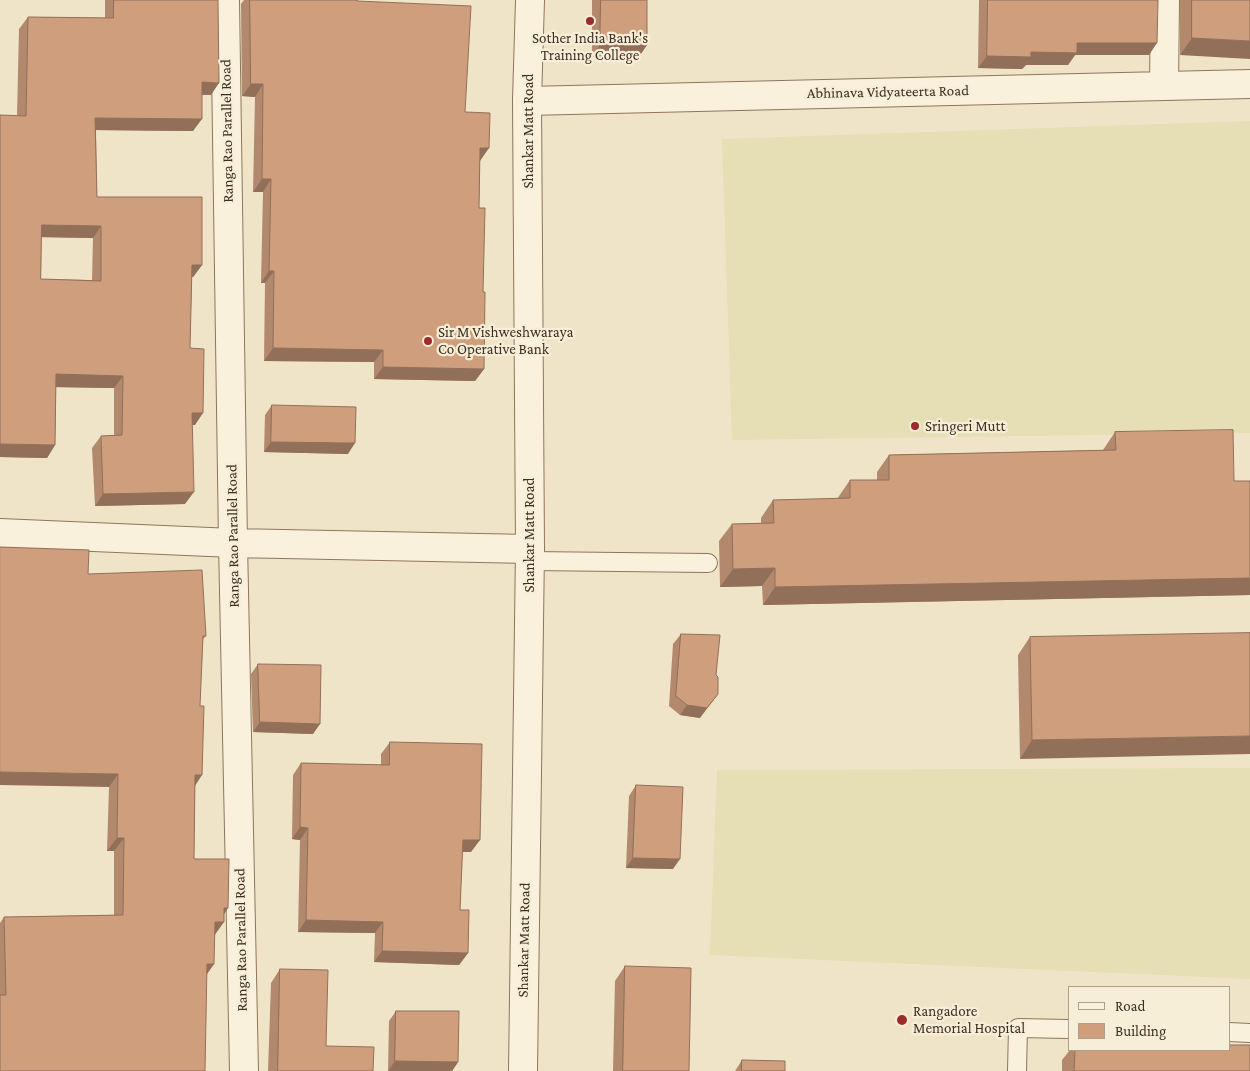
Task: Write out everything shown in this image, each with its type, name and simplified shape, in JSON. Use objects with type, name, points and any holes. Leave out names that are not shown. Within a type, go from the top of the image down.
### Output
[{"type":"street","name":"Ranga Rao Parallel Road","points":[[225,0],[233,543],[244,1071]]},
{"type":"street","name":"Shankar Matt Road","points":[[522,1071],[530,555],[527,101],[530,0]]},
{"type":"street","points":[[1164,86],[1165,0]]},
{"type":"street","name":"Abhinava Vidyateerta Road","points":[[527,101],[1250,84]]},
{"type":"street","points":[[0,532],[530,555]]},
{"type":"lane","points":[[530,555],[708,563]]},
{"type":"lane","points":[[1017,1071],[1018,1028],[1068,1029]]},
{"type":"lane","points":[[1230,1032],[1250,1033]]},
{"type":"shaded area","points":[[1250,121],[1250,433],[732,440],[722,139]]},
{"type":"shaded area","points":[[1250,768],[1250,979],[710,955],[717,770]]},
{"type":"building","points":[[114,0],[218,0],[219,83],[202,82],[202,119],[95,118],[97,197],[202,197],[202,265],[192,265],[190,348],[204,349],[203,413],[192,413],[194,492],[103,494],[101,436],[122,435],[123,376],[56,374],[55,445],[0,444],[0,115],[26,116],[28,17],[113,18]],"holes":[[[42,225],[101,226],[101,281],[41,279]]]},
{"type":"building","points":[[250,0],[357,0],[471,6],[465,112],[490,113],[489,148],[480,148],[479,208],[485,208],[484,369],[383,367],[383,350],[273,348],[274,271],[269,271],[271,179],[262,179],[263,84],[251,84]]},
{"type":"building","points":[[601,0],[647,0],[647,45],[600,45]]},
{"type":"building","points":[[988,0],[1158,0],[1157,43],[1077,43],[1077,53],[1031,52],[1031,57],[987,56]]},
{"type":"building","points":[[1192,0],[1250,0],[1250,41],[1192,38]]},
{"type":"building","points":[[272,405],[356,407],[355,443],[271,442]]},
{"type":"building","points":[[1233,430],[1234,481],[1250,481],[1250,578],[775,587],[775,568],[733,569],[732,524],[774,523],[773,500],[850,498],[850,480],[889,480],[889,455],[1116,450],[1115,432]]},
{"type":"building","points":[[0,547],[89,550],[88,574],[202,570],[206,636],[203,636],[200,706],[204,706],[202,775],[195,775],[194,859],[229,859],[228,908],[224,908],[224,922],[215,922],[214,964],[207,964],[205,1071],[0,1071],[0,995],[6,995],[4,917],[123,915],[124,838],[117,838],[118,774],[0,772]]},
{"type":"building","points":[[1250,633],[1250,736],[1032,740],[1030,637]]},
{"type":"building","points":[[681,634],[720,635],[716,675],[718,677],[718,694],[707,708],[687,705],[676,696]]},
{"type":"building","points":[[258,664],[321,665],[320,724],[260,722]]},
{"type":"building","points":[[390,742],[482,744],[480,840],[463,840],[460,910],[469,910],[468,953],[382,951],[383,922],[306,920],[308,828],[300,827],[301,763],[389,765]]},
{"type":"building","points":[[636,785],[683,787],[680,859],[633,858]]},
{"type":"building","points":[[625,966],[691,968],[689,1071],[623,1071]]},
{"type":"building","points":[[280,969],[328,970],[326,1046],[374,1047],[373,1071],[278,1071]]},
{"type":"building","points":[[396,1011],[459,1011],[458,1062],[395,1061]]},
{"type":"building","points":[[1230,1045],[1250,1045],[1250,1071],[1074,1071],[1075,1051],[1230,1051]]},
{"type":"building","points":[[742,1060],[785,1061],[785,1071],[742,1071]]},
{"type":"place","name":"Sother India Bank's Training College","points":[[590,21]]},
{"type":"place","name":"Sir M Vishweshwaraya Co Operative Bank","points":[[428,341]]},
{"type":"place","name":"Sringeri Mutt","points":[[915,426]]},
{"type":"place","name":"Rangadore Memorial Hospital","points":[[902,1020]]}]
